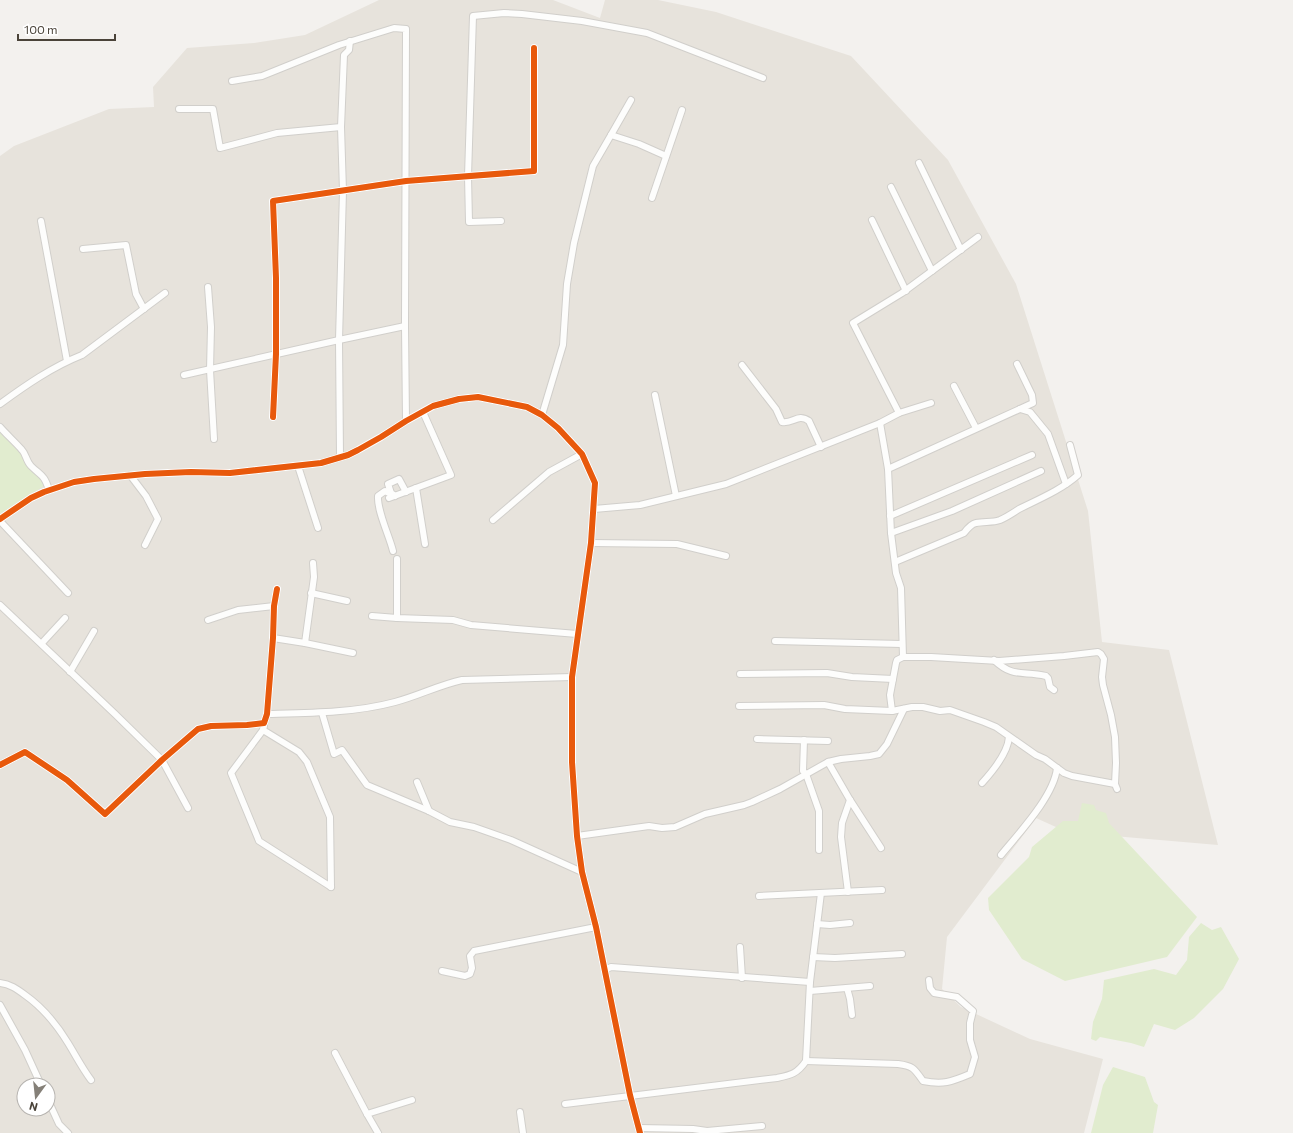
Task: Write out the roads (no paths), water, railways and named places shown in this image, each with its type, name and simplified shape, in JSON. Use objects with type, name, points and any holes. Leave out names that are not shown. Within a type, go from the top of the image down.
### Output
[{"type":"street","points":[[501,222],[469,222],[468,176],[473,16],[504,13],[522,14],[582,21],[647,33],[763,78]]},
{"type":"street","points":[[232,81],[262,76],[350,41],[394,28],[406,29],[406,421]]},
{"type":"street","points":[[340,457],[339,340],[343,191],[341,126],[344,55],[350,50],[350,41]]},
{"type":"street","points":[[273,417],[276,354],[276,278],[273,201],[406,181],[534,171],[534,48]]},
{"type":"street","points":[[542,415],[563,345],[567,284],[574,243],[592,166],[631,100]]},
{"type":"street","points":[[179,109],[213,109],[220,148],[277,134],[341,126]]},
{"type":"street","points":[[652,198],[682,110]]},
{"type":"street","points":[[611,136],[639,144],[666,156]]},
{"type":"street","points":[[919,163],[961,250]]},
{"type":"street","points":[[891,187],[932,271]]},
{"type":"street","points":[[872,220],[906,291]]},
{"type":"street","points":[[41,221],[67,361]]},
{"type":"street","points":[[899,413],[853,323],[906,291],[978,237]]},
{"type":"street","points":[[83,249],[126,245],[136,294],[144,309]]},
{"type":"street","points":[[208,287],[212,327],[210,370],[214,439]]},
{"type":"street","points":[[0,404],[36,379],[67,361],[82,355],[166,293]]},
{"type":"street","points":[[184,375],[405,326]]},
{"type":"street","points":[[888,468],[1033,403],[1032,395],[1018,364]]},
{"type":"street","points":[[742,365],[776,410],[782,422],[785,423],[801,418],[806,419],[809,421],[821,447]]},
{"type":"street","points":[[954,386],[976,428]]},
{"type":"street","points":[[655,395],[676,496]]},
{"type":"street","points":[[68,593],[0,520],[31,498],[49,490],[74,482],[94,478],[191,472],[230,472],[321,463],[358,450],[433,406],[446,402],[478,397],[527,407],[542,415],[558,428],[582,454],[596,482],[591,543],[572,677],[572,762],[577,836],[582,872],[596,927],[630,1095],[640,1131],[693,1128],[707,1131],[762,1126]]},
{"type":"street","points":[[594,509],[640,506],[726,484],[880,423],[899,413],[931,403]]},
{"type":"street","points":[[1020,409],[1030,412],[1048,434],[1066,484]]},
{"type":"street","points":[[392,497],[451,475],[423,412]]},
{"type":"street","points":[[880,423],[888,468],[891,533],[896,573],[900,588],[903,657]]},
{"type":"street","points":[[0,427],[23,451],[26,459],[31,465],[43,475],[49,490]]},
{"type":"street","points":[[895,562],[964,533],[976,523],[999,521],[1010,516],[1066,484],[1078,475],[1070,445]]},
{"type":"street","points":[[493,520],[549,472],[582,454]]},
{"type":"street","points":[[890,516],[1032,455]]},
{"type":"street","points":[[298,466],[318,528]]},
{"type":"street","points":[[891,533],[952,511],[1041,471]]},
{"type":"street","points":[[130,475],[146,496],[158,519],[145,545]]},
{"type":"street","points":[[392,497],[388,484],[399,479],[406,492]]},
{"type":"street","points":[[416,488],[425,544]]},
{"type":"street","points":[[392,497],[385,491],[378,496],[378,503],[393,551]]},
{"type":"street","points":[[591,543],[677,544],[726,556]]},
{"type":"street","points":[[397,560],[397,618]]},
{"type":"street","points":[[305,643],[314,577],[313,563]]},
{"type":"street","points":[[263,730],[299,752],[307,762],[330,817],[331,887],[258,841],[231,773],[263,730],[267,714],[274,606],[277,589]]},
{"type":"street","points":[[311,593],[347,601]]},
{"type":"street","points":[[0,605],[42,643],[70,672],[116,714],[162,760],[188,808]]},
{"type":"street","points":[[208,620],[238,610],[274,606]]},
{"type":"street","points":[[372,616],[453,620],[471,625],[577,634]]},
{"type":"street","points":[[42,643],[65,618]]},
{"type":"street","points":[[70,672],[94,631]]},
{"type":"street","points":[[273,638],[353,653]]},
{"type":"street","points":[[775,640],[902,644]]},
{"type":"street","points":[[739,706],[824,705],[845,709],[892,711],[918,707],[940,711],[950,710],[996,727],[1036,755],[1072,776],[1116,786],[1115,737],[1112,715],[1102,677],[1104,659],[1098,652],[1064,656],[994,660],[903,657],[898,660],[896,664],[890,696],[892,711]]},
{"type":"street","points":[[994,660],[1006,670],[1023,674],[1046,676],[1050,687],[1054,690]]},
{"type":"street","points":[[740,674],[827,673],[852,677],[893,679]]},
{"type":"street","points":[[267,714],[322,713],[394,702],[449,682],[462,680],[572,677]]},
{"type":"street","points":[[577,836],[649,826],[662,828],[675,827],[704,814],[752,802],[780,789],[828,762],[879,754],[887,744],[904,709]]},
{"type":"street","points":[[322,713],[334,754],[342,750],[367,785],[429,811],[450,822],[474,827],[511,840],[582,872]]},
{"type":"street","points":[[0,764],[25,752],[67,780],[105,814],[162,760],[198,729],[211,726],[264,723]]},
{"type":"street","points":[[982,783],[990,774],[1004,751],[1009,737]]},
{"type":"street","points":[[757,739],[828,741]]},
{"type":"street","points":[[804,740],[804,771],[819,811],[819,850]]},
{"type":"street","points":[[828,762],[850,800],[881,848]]},
{"type":"street","points":[[1001,855],[1049,792],[1057,772],[1057,768]]},
{"type":"street","points":[[417,782],[429,811]]},
{"type":"street","points":[[848,892],[842,837],[842,822],[850,800]]},
{"type":"street","points":[[760,896],[882,890]]},
{"type":"street","points":[[565,1104],[791,1076],[801,1068],[806,1061],[810,982],[821,893]]},
{"type":"street","points":[[817,924],[830,925],[850,923]]},
{"type":"street","points":[[442,971],[465,976],[470,974],[472,968],[470,956],[474,951],[596,927]]},
{"type":"street","points":[[740,947],[742,978]]},
{"type":"street","points":[[813,957],[835,958],[902,954]]},
{"type":"street","points":[[605,970],[611,967],[810,982]]},
{"type":"street","points":[[806,1061],[908,1065],[914,1068],[923,1081],[937,1084],[955,1081],[970,1074],[976,1057],[970,1040],[970,1023],[973,1011],[957,997],[934,993],[930,988],[929,980]]},
{"type":"street","points":[[0,983],[13,986],[34,1001],[44,1011],[67,1042],[82,1068],[91,1080]]},
{"type":"street","points":[[810,991],[870,986]]},
{"type":"street","points":[[847,988],[852,1015]]},
{"type":"street","points":[[0,1005],[25,1050],[37,1077]]},
{"type":"street","points":[[335,1053],[366,1114],[378,1133]]},
{"type":"street","points":[[366,1114],[412,1100]]},
{"type":"street","points":[[520,1112],[523,1133]]},
{"type":"street","points":[[56,1117],[59,1124],[68,1133]]}]
